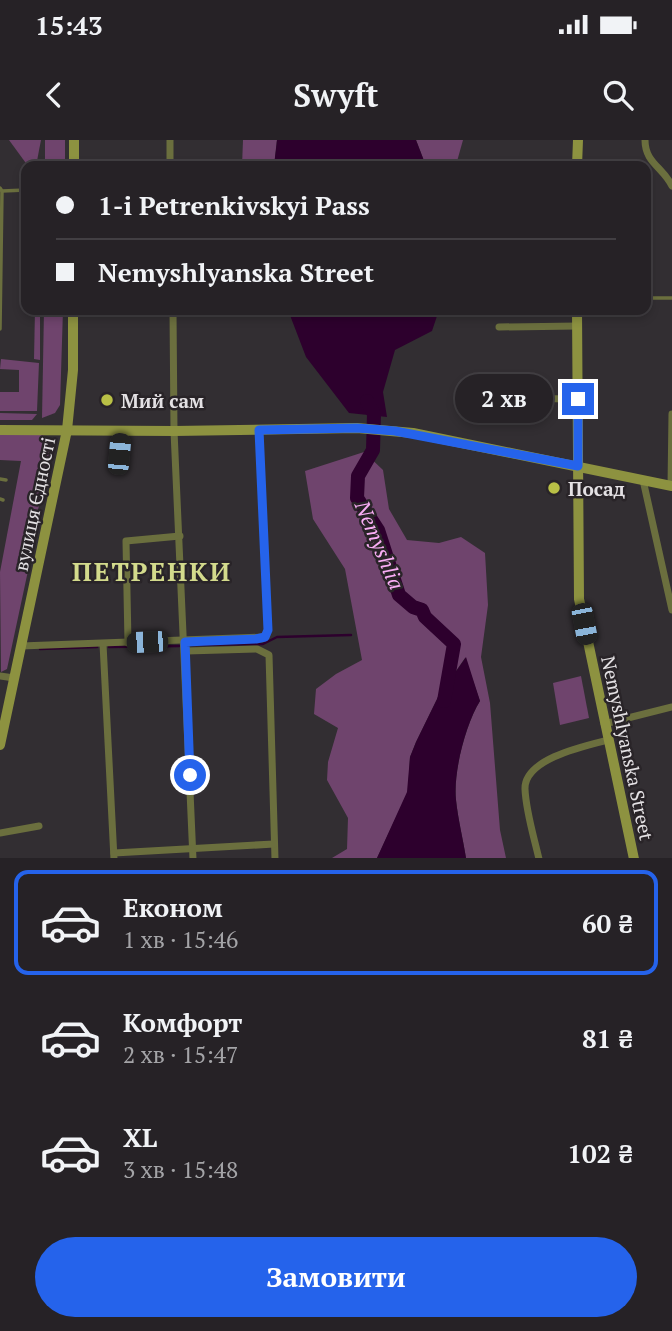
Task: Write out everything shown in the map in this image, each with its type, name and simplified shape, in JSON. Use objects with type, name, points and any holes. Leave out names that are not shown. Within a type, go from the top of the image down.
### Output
[{"type":"street","points":[[74,140],[74,161]]},
{"type":"street","points":[[170,140],[170,161]]},
{"type":"street","points":[[578,140],[578,161]]},
{"type":"street","points":[[645,140],[645,151],[650,161]]},
{"type":"street","points":[[651,163],[666,174],[672,186]]},
{"type":"street","name":"вулиця Єдності","points":[[0,745],[68,430],[73,370],[73,315]]},
{"type":"street","points":[[173,315],[174,431],[186,651],[193,858]]},
{"type":"street","name":"Nemyshlyanska Street","points":[[577,315],[579,599],[634,858]]},
{"type":"street","points":[[499,327],[577,326]]},
{"type":"street","points":[[490,398],[578,399]]},
{"type":"street","points":[[0,429],[174,431],[357,428],[395,431],[672,486],[672,414]]},
{"type":"street","points":[[259,430],[268,628],[264,644],[269,659],[275,858]]},
{"type":"street","points":[[643,480],[672,610]]},
{"type":"street","points":[[128,643],[126,541],[180,536]]},
{"type":"street","points":[[21,646],[185,642],[264,644]]},
{"type":"street","points":[[103,644],[114,856],[274,844]]},
{"type":"street","points":[[186,651],[264,644]]},
{"type":"street","points":[[0,676],[15,678]]},
{"type":"street","points":[[604,724],[672,707]]},
{"type":"street","points":[[539,858],[525,788],[528,776],[539,764],[608,740]]},
{"type":"street","points":[[0,833],[39,826]]},
{"type":"lane","points":[[0,329],[1,190],[21,190]]},
{"type":"lane","points":[[651,298],[672,298]]},
{"type":"lane","points":[[119,466],[121,431]]},
{"type":"lane","points":[[0,479],[6,480]]},
{"type":"shaded area","points":[[9,140],[41,140],[37,161],[24,161]]},
{"type":"shaded area","points":[[45,140],[65,140],[65,161],[45,161]]},
{"type":"shaded area","points":[[243,140],[277,140],[275,161],[242,161]]},
{"type":"shaded area","points":[[277,140],[416,140],[424,161],[275,161]]},
{"type":"shaded area","points":[[416,140],[463,140],[457,161],[424,161]]},
{"type":"shaded area","points":[[35,315],[40,315],[40,360],[34,359]]},
{"type":"shaded area","points":[[44,315],[63,315],[60,405],[55,413],[42,418]]},
{"type":"shaded area","points":[[290,315],[437,315],[432,331],[395,350],[383,392],[387,417],[349,413],[306,357]]},
{"type":"shaded area","points":[[1,359],[39,363],[37,411],[0,411],[0,392],[19,392],[19,370],[0,369]]},
{"type":"shaded area","points":[[0,413],[37,414],[32,420],[0,420]]},
{"type":"shaded area","points":[[0,433],[39,433],[46,438],[49,448],[47,476],[33,527],[35,538],[7,669],[1,672],[0,572],[21,461],[0,460]]},
{"type":"shaded area","points":[[364,452],[383,470],[389,509],[407,540],[439,543],[461,537],[485,553],[488,605],[481,657],[490,703],[500,830],[506,858],[466,858],[456,800],[457,776],[465,735],[480,701],[465,658],[438,697],[416,742],[410,757],[408,792],[377,858],[332,858],[347,849],[348,818],[327,780],[328,762],[338,728],[314,714],[316,689],[362,660],[345,569],[313,519],[305,471]]},
{"type":"shaded area","points":[[466,657],[480,701],[465,735],[457,776],[456,800],[466,858],[377,858],[407,792],[410,757],[416,742],[438,697]]},
{"type":"shaded area","points":[[581,676],[589,718],[560,725],[553,683]]},
{"type":"waterway","name":"Nemyshlia","points":[[367,401],[374,414],[373,450],[358,476],[357,498],[378,530],[399,595],[413,607],[422,610],[425,617],[454,644],[444,701]]},
{"type":"waterway","points":[[192,645],[263,644],[277,637],[351,635]]},
{"type":"waterway","points":[[109,647],[179,646]]},
{"type":"waterway","points":[[40,649],[97,647]]},
{"type":"place","name":"Мий сам","points":[[107,400]]},
{"type":"place","name":"Посад","points":[[554,488]]},
{"type":"district","name":"ПЕТРЕНКИ","points":[[152,571]]},
{"type":"route","points":[[190,775],[185,642],[256,639],[265,637],[268,630],[259,430],[357,428],[395,431],[578,466],[578,399]]}]
